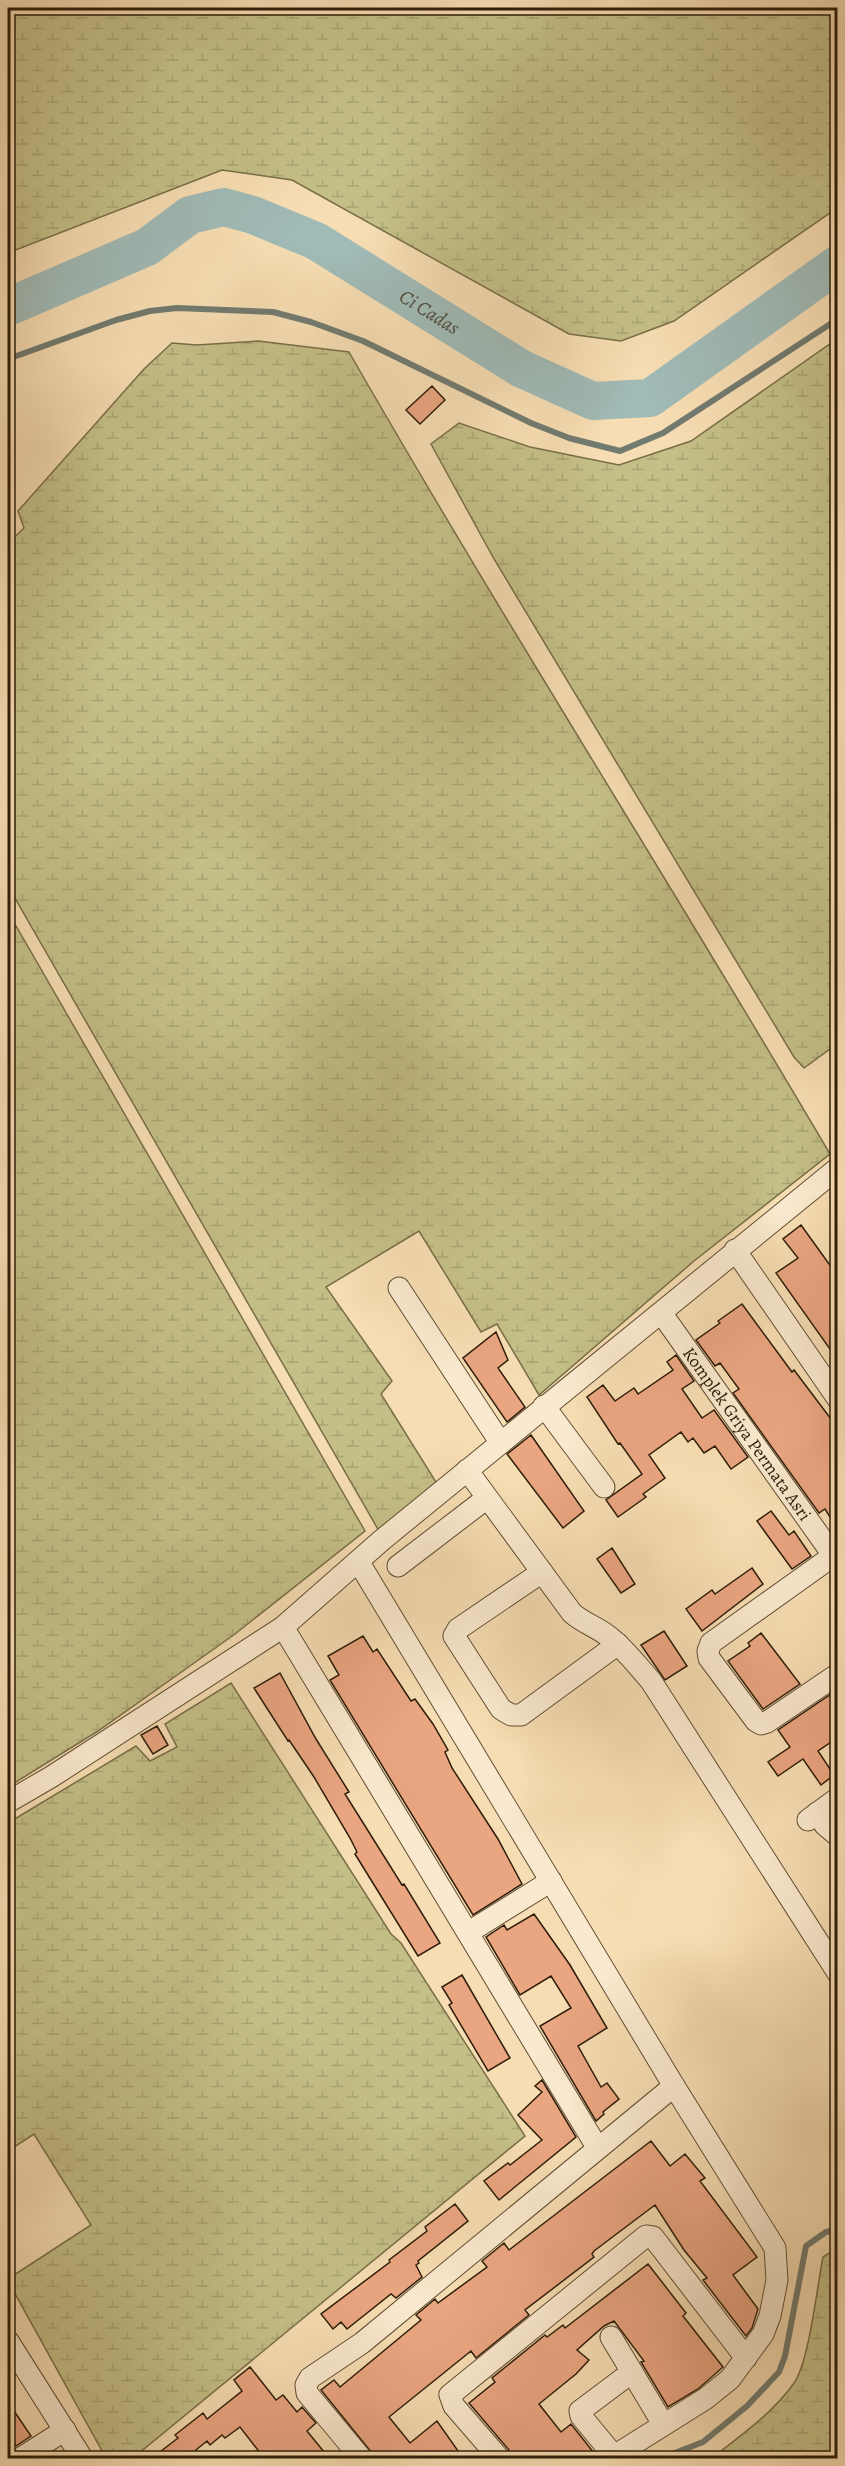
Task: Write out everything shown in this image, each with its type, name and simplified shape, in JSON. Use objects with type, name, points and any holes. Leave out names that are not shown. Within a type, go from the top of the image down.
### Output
[{"type":"street","points":[[8,1802],[283,1627],[500,1442],[662,1314],[735,1250],[837,1168]]},
{"type":"street","points":[[735,1250],[837,1398]]},
{"type":"street","points":[[399,1288],[500,1442]]},
{"type":"street","name":"Komplek Griya Permata Asri","points":[[662,1314],[835,1559],[711,1643],[708,1651],[709,1658],[756,1721],[761,1724],[837,1674]]},
{"type":"street","points":[[544,1406],[604,1487]]},
{"type":"street","points":[[467,1470],[572,1613],[580,1621],[606,1634],[618,1644],[651,1681],[837,1972]]},
{"type":"street","points":[[398,1566],[487,1498]]},
{"type":"street","points":[[358,1561],[674,2086],[775,2248],[777,2280],[771,2316],[763,2334],[730,2379],[705,2399],[612,2457],[580,2412],[632,2372]]},
{"type":"street","points":[[542,1572],[458,1629],[454,1636],[501,1709],[511,1715],[521,1715],[618,1644]]},
{"type":"street","points":[[283,1627],[597,2147]]},
{"type":"street","points":[[837,1798],[813,1816],[837,1836]]},
{"type":"street","points":[[469,1932],[551,1881]]},
{"type":"street","points":[[361,2458],[307,2393],[306,2385],[310,2378],[362,2343],[597,2147],[674,2086]]},
{"type":"street","points":[[499,2458],[454,2406],[450,2395],[646,2236],[654,2237],[746,2358]]},
{"type":"street","points":[[611,2337],[663,2424]]},
{"type":"street","points":[[8,2341],[82,2458]]},
{"type":"street","points":[[21,2458],[65,2430]]},
{"type":"green space","points":[[8,8],[837,8],[837,208],[674,321],[621,341],[569,334],[292,180],[222,170],[8,253]]},
{"type":"green space","points":[[837,339],[838,1043],[804,1068],[794,1057],[494,559],[431,444],[459,423],[530,447],[619,465],[691,441]]},
{"type":"green space","points":[[258,341],[349,352],[467,553],[830,1154],[694,1261],[539,1395],[497,1324],[481,1332],[419,1231],[326,1287],[392,1381],[381,1394],[436,1482],[379,1531],[8,886],[8,543],[24,528],[18,511],[144,369],[172,343],[197,345]]},
{"type":"green space","points":[[8,912],[365,1531],[235,1634],[98,1731],[8,1787]]},
{"type":"green space","points":[[231,1683],[391,1934],[401,1943],[525,2136],[133,2458],[106,2458],[8,2281],[91,2225],[34,2134],[8,2151],[8,1823],[136,1746],[150,1761],[177,1747],[165,1724]]},
{"type":"green space","points":[[837,2248],[837,2458],[712,2458],[766,2414],[794,2383],[808,2342],[823,2257]]},
{"type":"building","points":[[432,386],[445,400],[420,424],[406,410]]},
{"type":"building","points":[[801,1225],[837,1275],[837,1359],[776,1273],[798,1258],[783,1239]]},
{"type":"building","points":[[742,1304],[792,1372],[794,1370],[837,1427],[837,1528],[825,1509],[819,1513],[733,1393],[739,1389],[720,1363],[715,1366],[696,1340]]},
{"type":"building","points":[[496,1332],[508,1360],[498,1368],[525,1407],[507,1422],[463,1358]]},
{"type":"building","points":[[676,1355],[694,1381],[682,1389],[702,1418],[714,1410],[748,1457],[731,1469],[715,1446],[704,1453],[693,1438],[688,1442],[681,1432],[649,1455],[665,1478],[643,1494],[646,1497],[618,1517],[606,1500],[642,1474],[620,1443],[618,1444],[587,1397],[603,1385],[615,1401],[634,1388],[638,1394],[673,1370],[667,1362]]},
{"type":"building","points":[[531,1435],[584,1511],[563,1528],[507,1454]]},
{"type":"building","points":[[771,1511],[789,1535],[794,1531],[811,1556],[792,1569],[757,1521]]},
{"type":"building","points":[[612,1548],[635,1584],[621,1593],[597,1559]]},
{"type":"building","points":[[752,1568],[763,1584],[702,1631],[686,1609],[712,1590],[715,1594]]},
{"type":"building","points":[[664,1631],[687,1666],[665,1680],[641,1645]]},
{"type":"building","points":[[761,1633],[800,1684],[763,1709],[728,1661],[750,1646],[748,1643]]},
{"type":"building","points":[[363,1636],[373,1652],[377,1649],[411,1701],[415,1699],[433,1724],[448,1750],[445,1752],[452,1768],[498,1839],[522,1884],[473,1915],[330,1680],[339,1675],[328,1656]]},
{"type":"building","points":[[280,1673],[316,1739],[349,1792],[345,1794],[440,1943],[418,1956],[355,1854],[357,1852],[350,1838],[314,1777],[254,1688]]},
{"type":"building","points":[[837,1690],[837,1738],[818,1751],[834,1775],[821,1785],[803,1759],[778,1776],[768,1762],[790,1747],[778,1730]]},
{"type":"building","points":[[157,1726],[168,1745],[153,1754],[141,1735]]},
{"type":"building","points":[[534,1914],[570,1965],[607,2028],[578,2046],[601,2087],[607,2083],[619,2099],[596,2121],[540,2026],[571,2008],[551,1976],[520,1995],[486,1937],[504,1925],[507,1930]]},
{"type":"building","points":[[462,1975],[510,2058],[488,2071],[449,2005],[452,2003],[442,1987]]},
{"type":"building","points":[[542,2080],[576,2137],[499,2200],[484,2181],[508,2163],[510,2165],[542,2140],[518,2115],[542,2092],[535,2086]]},
{"type":"building","points":[[651,2141],[670,2166],[685,2154],[705,2178],[700,2181],[757,2257],[733,2275],[758,2309],[752,2328],[746,2336],[703,2280],[707,2278],[684,2250],[655,2205],[594,2251],[592,2254],[594,2257],[525,2310],[529,2315],[476,2358],[471,2351],[389,2417],[410,2443],[437,2421],[463,2458],[376,2458],[321,2390],[334,2380],[340,2387],[421,2320],[416,2315],[435,2299],[438,2303],[487,2267],[482,2261],[504,2243],[509,2250]]},
{"type":"building","points":[[455,2204],[468,2221],[418,2261],[416,2265],[422,2277],[396,2298],[391,2294],[347,2329],[341,2322],[333,2329],[321,2314],[390,2262],[389,2260],[427,2231],[425,2227]]},
{"type":"building","points":[[648,2264],[686,2313],[683,2316],[723,2367],[698,2389],[668,2407],[641,2362],[644,2361],[614,2321],[604,2326],[577,2350],[589,2360],[576,2374],[539,2404],[561,2432],[571,2424],[598,2458],[511,2458],[509,2450],[469,2403],[495,2382],[492,2378],[545,2335],[547,2337],[563,2325],[565,2328]]},
{"type":"building","points":[[250,2367],[276,2400],[283,2395],[297,2412],[302,2407],[316,2423],[307,2431],[329,2458],[264,2458],[240,2427],[225,2438],[222,2435],[210,2445],[207,2441],[186,2458],[152,2458],[178,2438],[175,2435],[203,2413],[207,2419],[242,2391],[234,2380]]},
{"type":"building","points":[[8,2402],[31,2436],[16,2446],[8,2433]]},
{"type":"waterway","name":"Ci Cadas","points":[[8,307],[147,247],[190,215],[224,207],[253,215],[316,241],[522,369],[593,401],[650,398],[838,264]]},
{"type":"waterway","points":[[8,359],[116,320],[150,311],[177,308],[273,312],[311,322],[363,341],[531,423],[569,438],[620,451],[663,433],[838,319]]},
{"type":"waterway","points":[[662,2458],[703,2442],[747,2406],[779,2372],[785,2356],[806,2246],[826,2232],[838,2229]]}]
